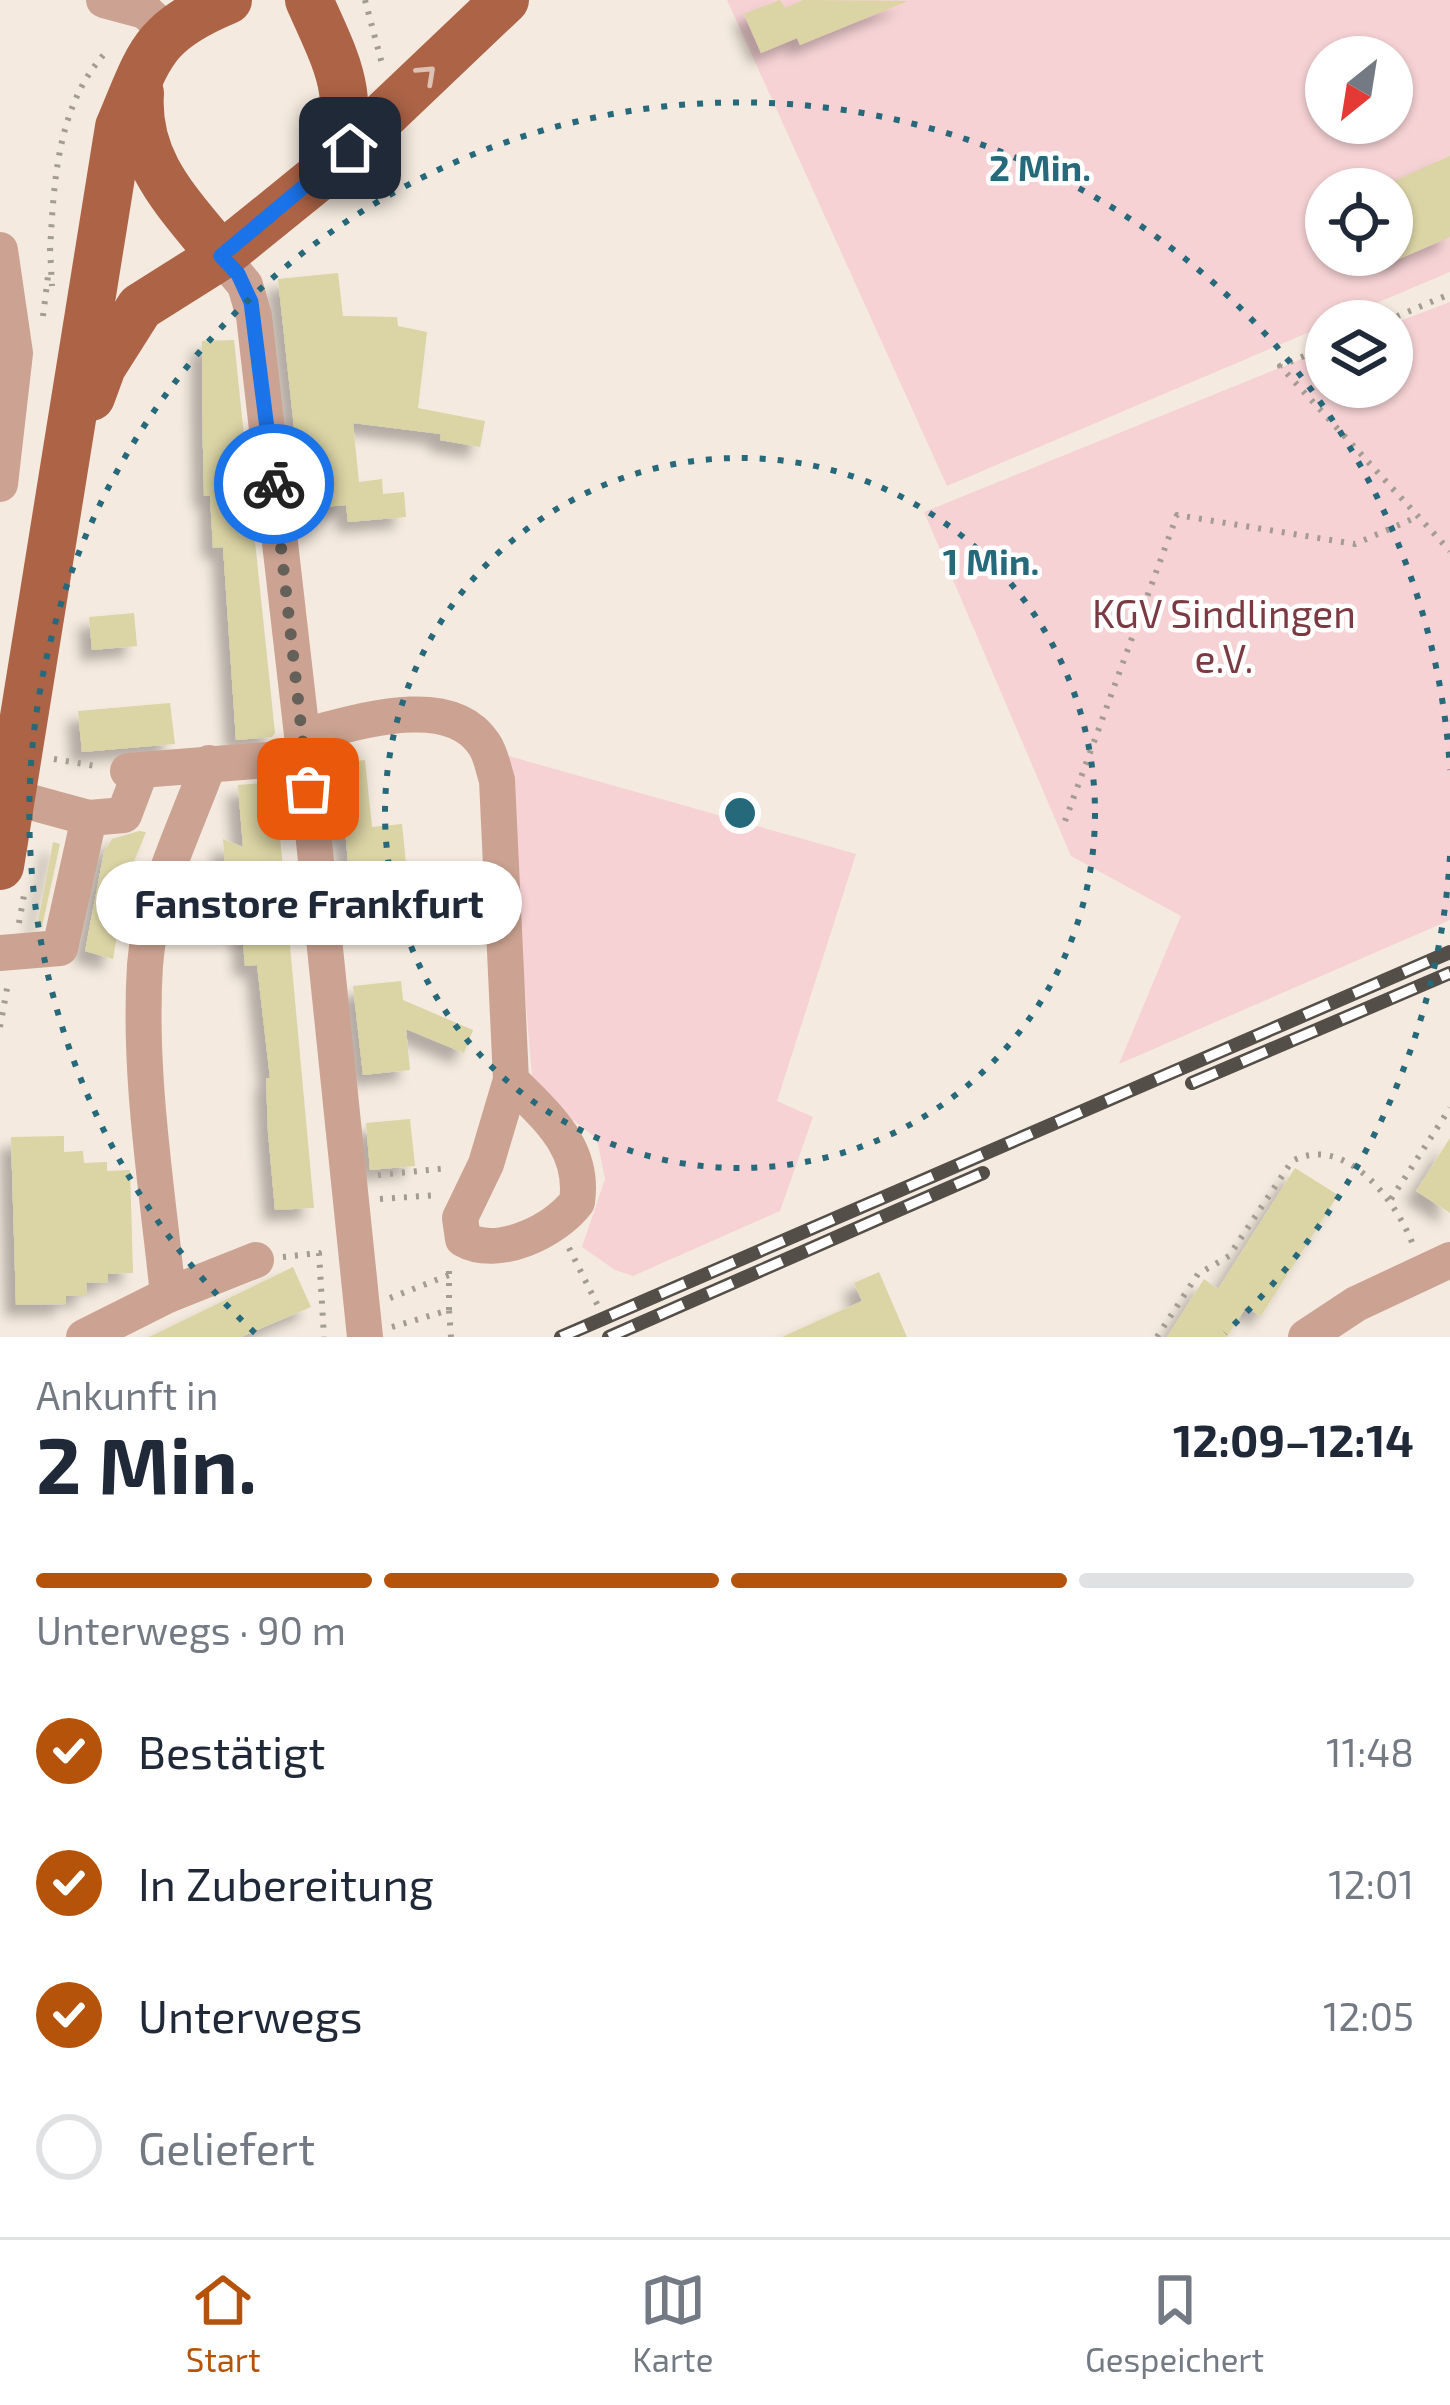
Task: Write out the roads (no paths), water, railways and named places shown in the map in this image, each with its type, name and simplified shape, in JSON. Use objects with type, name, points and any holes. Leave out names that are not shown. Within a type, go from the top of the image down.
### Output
[{"type":"main road","points":[[162,181],[227,211],[256,211],[307,187],[340,142],[346,120],[346,94],[328,38],[309,0]]},
{"type":"main road","points":[[63,481],[102,367],[140,307],[221,256],[307,187],[506,0]]},
{"type":"main road","points":[[0,866],[119,127],[167,32],[226,1],[268,5],[294,16],[332,54]]},
{"type":"main road","points":[[141,76],[138,123],[162,181],[221,256]]},
{"type":"street","points":[[104,0],[145,11],[167,32]]},
{"type":"street","points":[[0,250],[14,353],[0,484]]},
{"type":"street","points":[[221,256],[245,285],[254,316],[377,1332]]},
{"type":"street","points":[[16,773],[89,818],[124,815],[135,771],[304,746],[397,714],[441,716],[474,731],[487,747],[497,780],[511,1080],[486,1164],[460,1218],[463,1239],[478,1247],[501,1246],[557,1223],[578,1202],[577,1165],[568,1140],[511,1080]]},
{"type":"street","points":[[168,1295],[147,1095],[145,963],[157,905],[209,763]]},
{"type":"street","points":[[0,953],[60,948],[89,818]]},
{"type":"street","points":[[84,1337],[256,1259]]},
{"type":"street","points":[[1306,1337],[1356,1304],[1437,1265]]},
{"type":"railway","points":[[561,1337],[1450,952]]},
{"type":"railway","points":[[1192,1083],[1450,973]]},
{"type":"railway","points":[[609,1337],[983,1173]]},
{"type":"place","name":"Fanstore Frankfurt","points":[[308,789]]},
{"type":"park label","name":"KGV Sindlingen e.V.","points":[[1224,636]]}]
